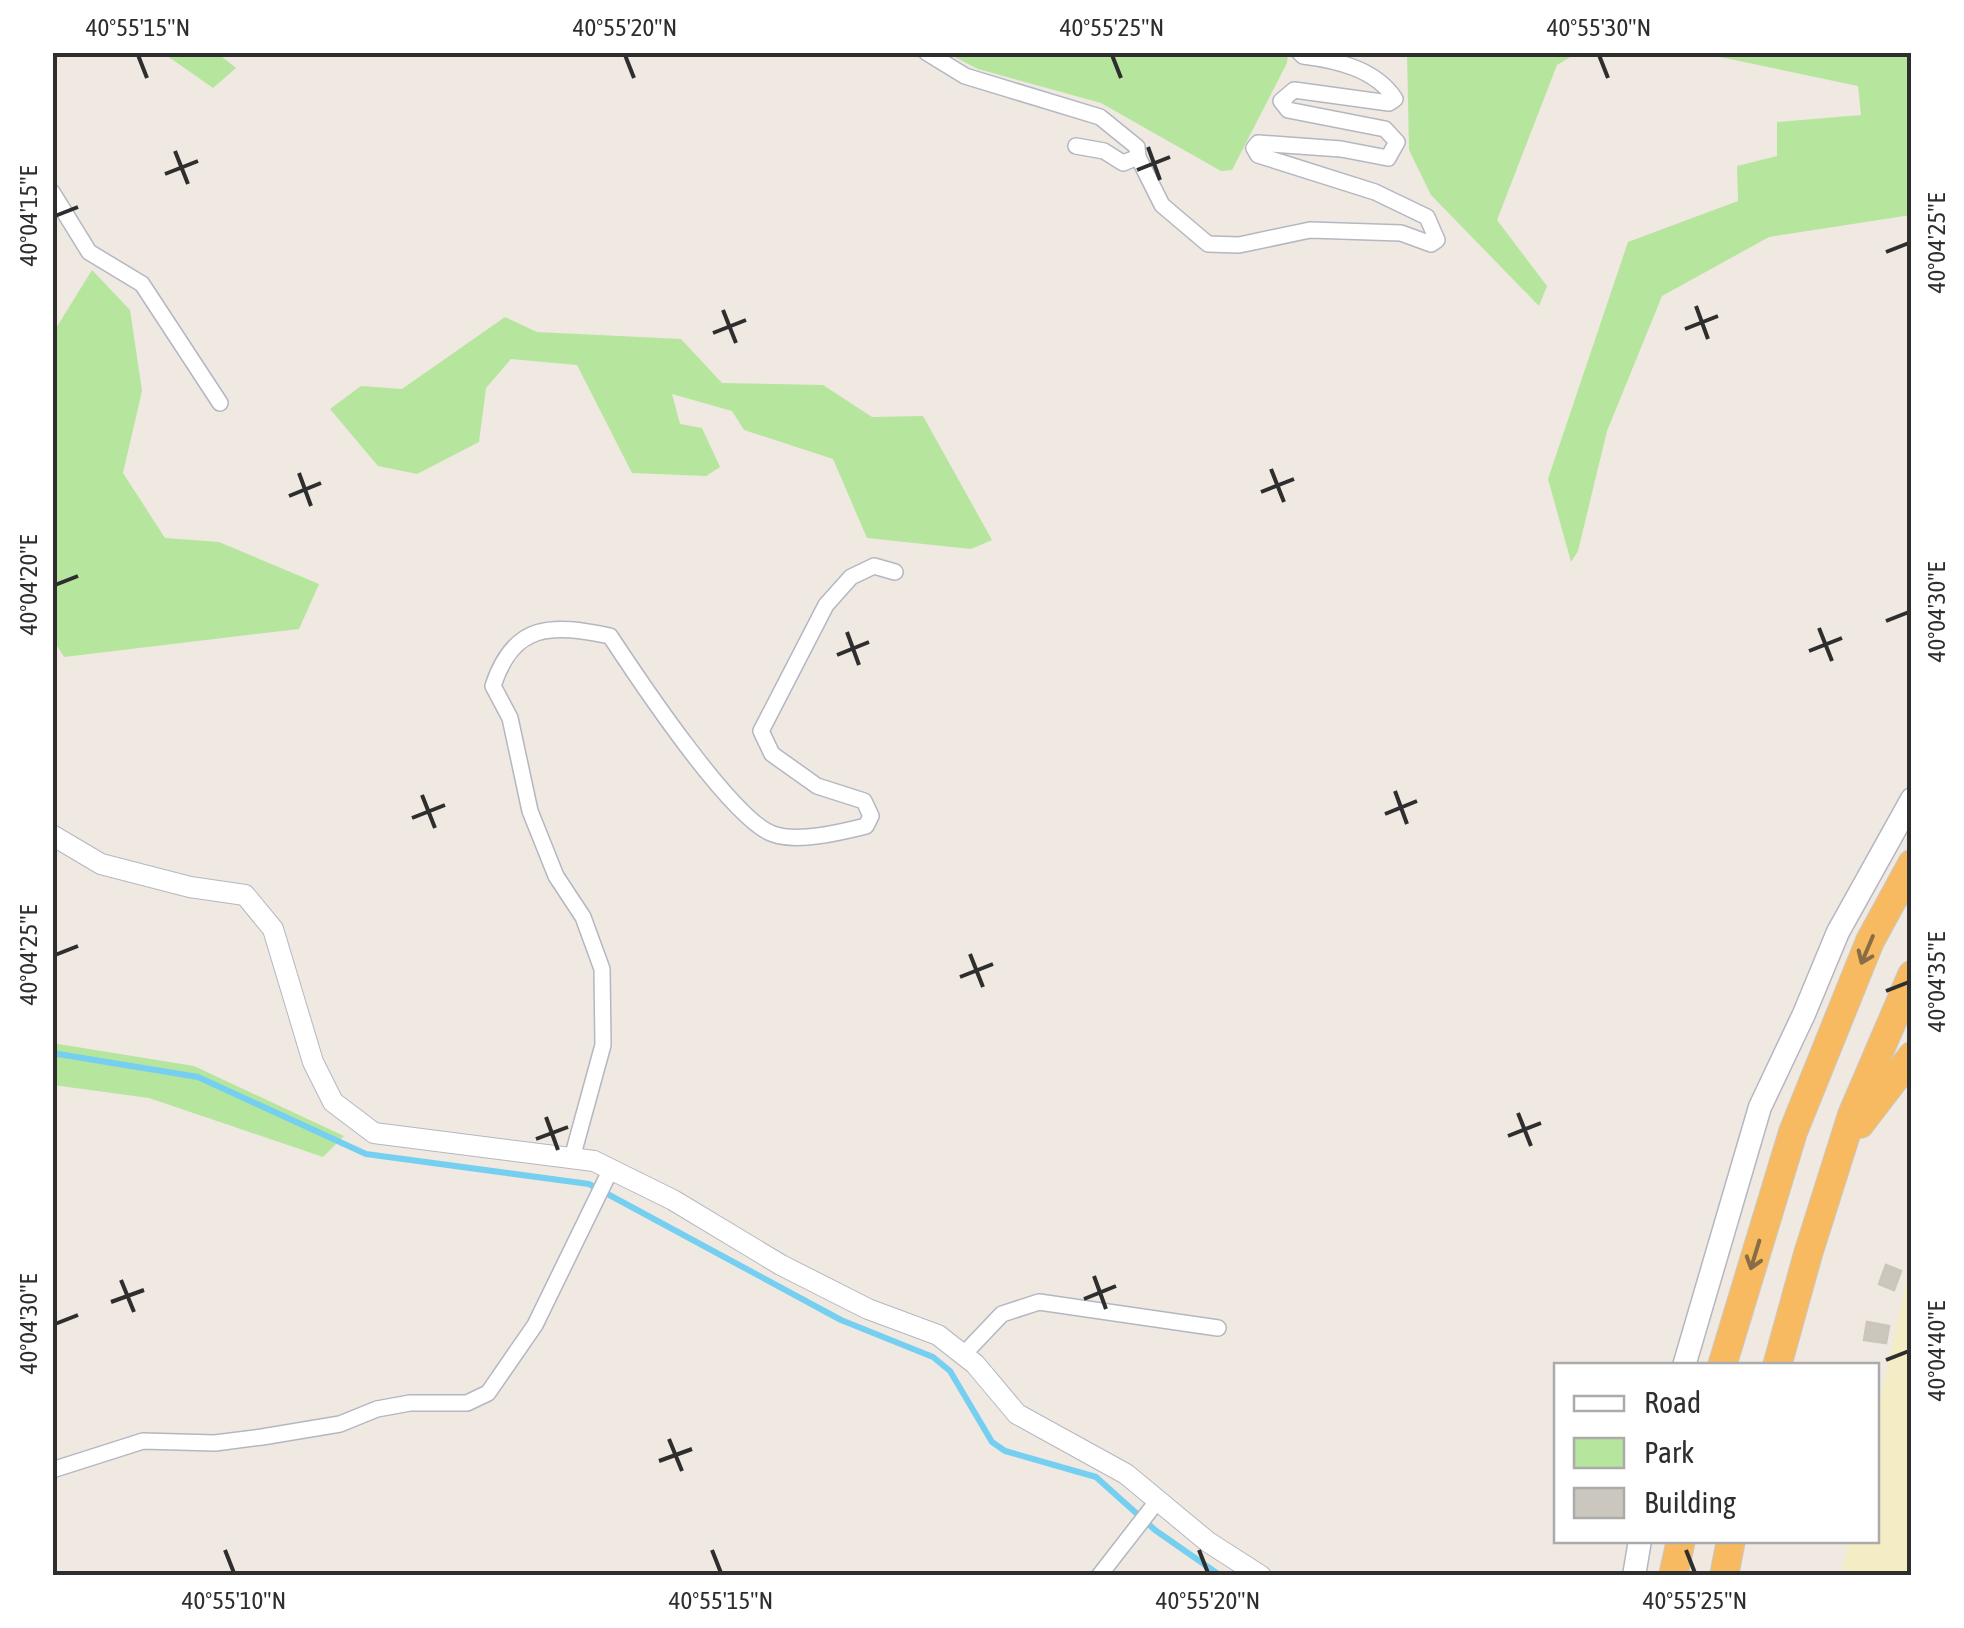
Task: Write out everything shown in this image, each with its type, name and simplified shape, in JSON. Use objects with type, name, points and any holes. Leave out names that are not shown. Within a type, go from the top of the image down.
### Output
[{"type":"highway","points":[[1723,1363],[1793,1132],[1870,941],[1912,864]]},
{"type":"highway","points":[[1779,1363],[1852,1115],[1912,976]]},
{"type":"highway","points":[[1841,1149],[1912,1056]]},
{"type":"highway","points":[[1672,1576],[1680,1543]]},
{"type":"highway","points":[[1724,1576],[1730,1543]]},
{"type":"main road","points":[[1685,1363],[1760,1107],[1838,932],[1912,799]]},
{"type":"main road","points":[[1634,1576],[1640,1543]]},
{"type":"street","points":[[926,52],[965,76],[1027,98],[1100,117],[1137,146],[1138,158],[1162,205],[1208,244],[1239,245],[1310,230],[1401,233],[1431,244],[1437,240],[1427,218],[1375,192],[1258,155],[1254,148],[1258,143],[1341,149],[1388,158],[1396,148],[1397,142],[1385,130],[1288,110],[1281,101],[1294,90],[1389,103],[1394,100],[1381,85],[1342,61],[1303,56],[1299,52]]},
{"type":"street","points":[[1076,146],[1104,152],[1122,164],[1138,158]]},
{"type":"street","points":[[52,192],[89,252],[142,284],[220,403]]},
{"type":"street","points":[[572,1158],[603,1045],[602,969],[583,917],[556,876],[530,811],[510,718],[492,686],[500,664],[520,639],[540,633],[565,627],[610,636],[719,786],[754,822],[774,835],[830,835],[848,831],[866,826],[871,816],[864,801],[816,786],[772,754],[762,731],[826,606],[851,577],[874,566],[895,572]]},
{"type":"street","points":[[52,835],[101,864],[190,887],[245,895],[273,929],[312,1062],[333,1102],[374,1133],[594,1161],[673,1200],[780,1265],[868,1309],[938,1335],[964,1355],[1017,1414],[1126,1474],[1208,1542],[1261,1576]]},
{"type":"street","points":[[52,1470],[143,1441],[214,1442],[262,1437],[340,1424],[394,1406],[467,1403],[488,1392],[535,1324],[610,1169]]},
{"type":"street","points":[[964,1355],[1002,1314],[1039,1302],[1218,1328]]},
{"type":"street","points":[[1098,1576],[1158,1500]]},
{"type":"green space","points":[[163,53],[217,53],[236,68],[213,88]]},
{"type":"green space","points":[[947,53],[1288,53],[1287,63],[1232,170],[1221,171],[1101,103],[978,69]]},
{"type":"green space","points":[[1407,53],[1577,53],[1557,65],[1497,220],[1547,286],[1539,306],[1431,195],[1409,150]]},
{"type":"green space","points":[[1701,53],[1911,53],[1911,215],[1769,237],[1662,296],[1607,431],[1578,551],[1571,562],[1548,479],[1628,242],[1738,201],[1737,166],[1777,156],[1777,122],[1861,115],[1858,86]]},
{"type":"green space","points":[[92,270],[130,310],[142,391],[123,473],[165,538],[219,542],[319,584],[299,629],[64,657],[53,639],[53,333]]},
{"type":"green space","points":[[505,317],[537,332],[681,339],[722,383],[823,385],[872,417],[923,416],[992,540],[971,549],[867,538],[833,459],[744,430],[732,411],[672,394],[680,424],[702,428],[720,467],[706,476],[632,473],[577,365],[511,359],[486,388],[479,442],[417,474],[378,466],[330,409],[361,386],[402,389]]},
{"type":"green space","points":[[52,1043],[194,1066],[344,1136],[323,1157],[149,1098],[53,1085]]},
{"type":"sand","points":[[1911,1258],[1911,1575],[1841,1575],[1849,1543],[1879,1543],[1879,1407]]},
{"type":"building","points":[[1886,1265],[1901,1271],[1894,1290],[1879,1284]]},
{"type":"building","points":[[1867,1322],[1889,1326],[1886,1343],[1864,1340]]},
{"type":"waterway","points":[[52,1053],[198,1077],[366,1154],[589,1184],[841,1320],[933,1357],[950,1371],[992,1442],[1005,1451],[1096,1477],[1155,1530],[1221,1576]]}]
